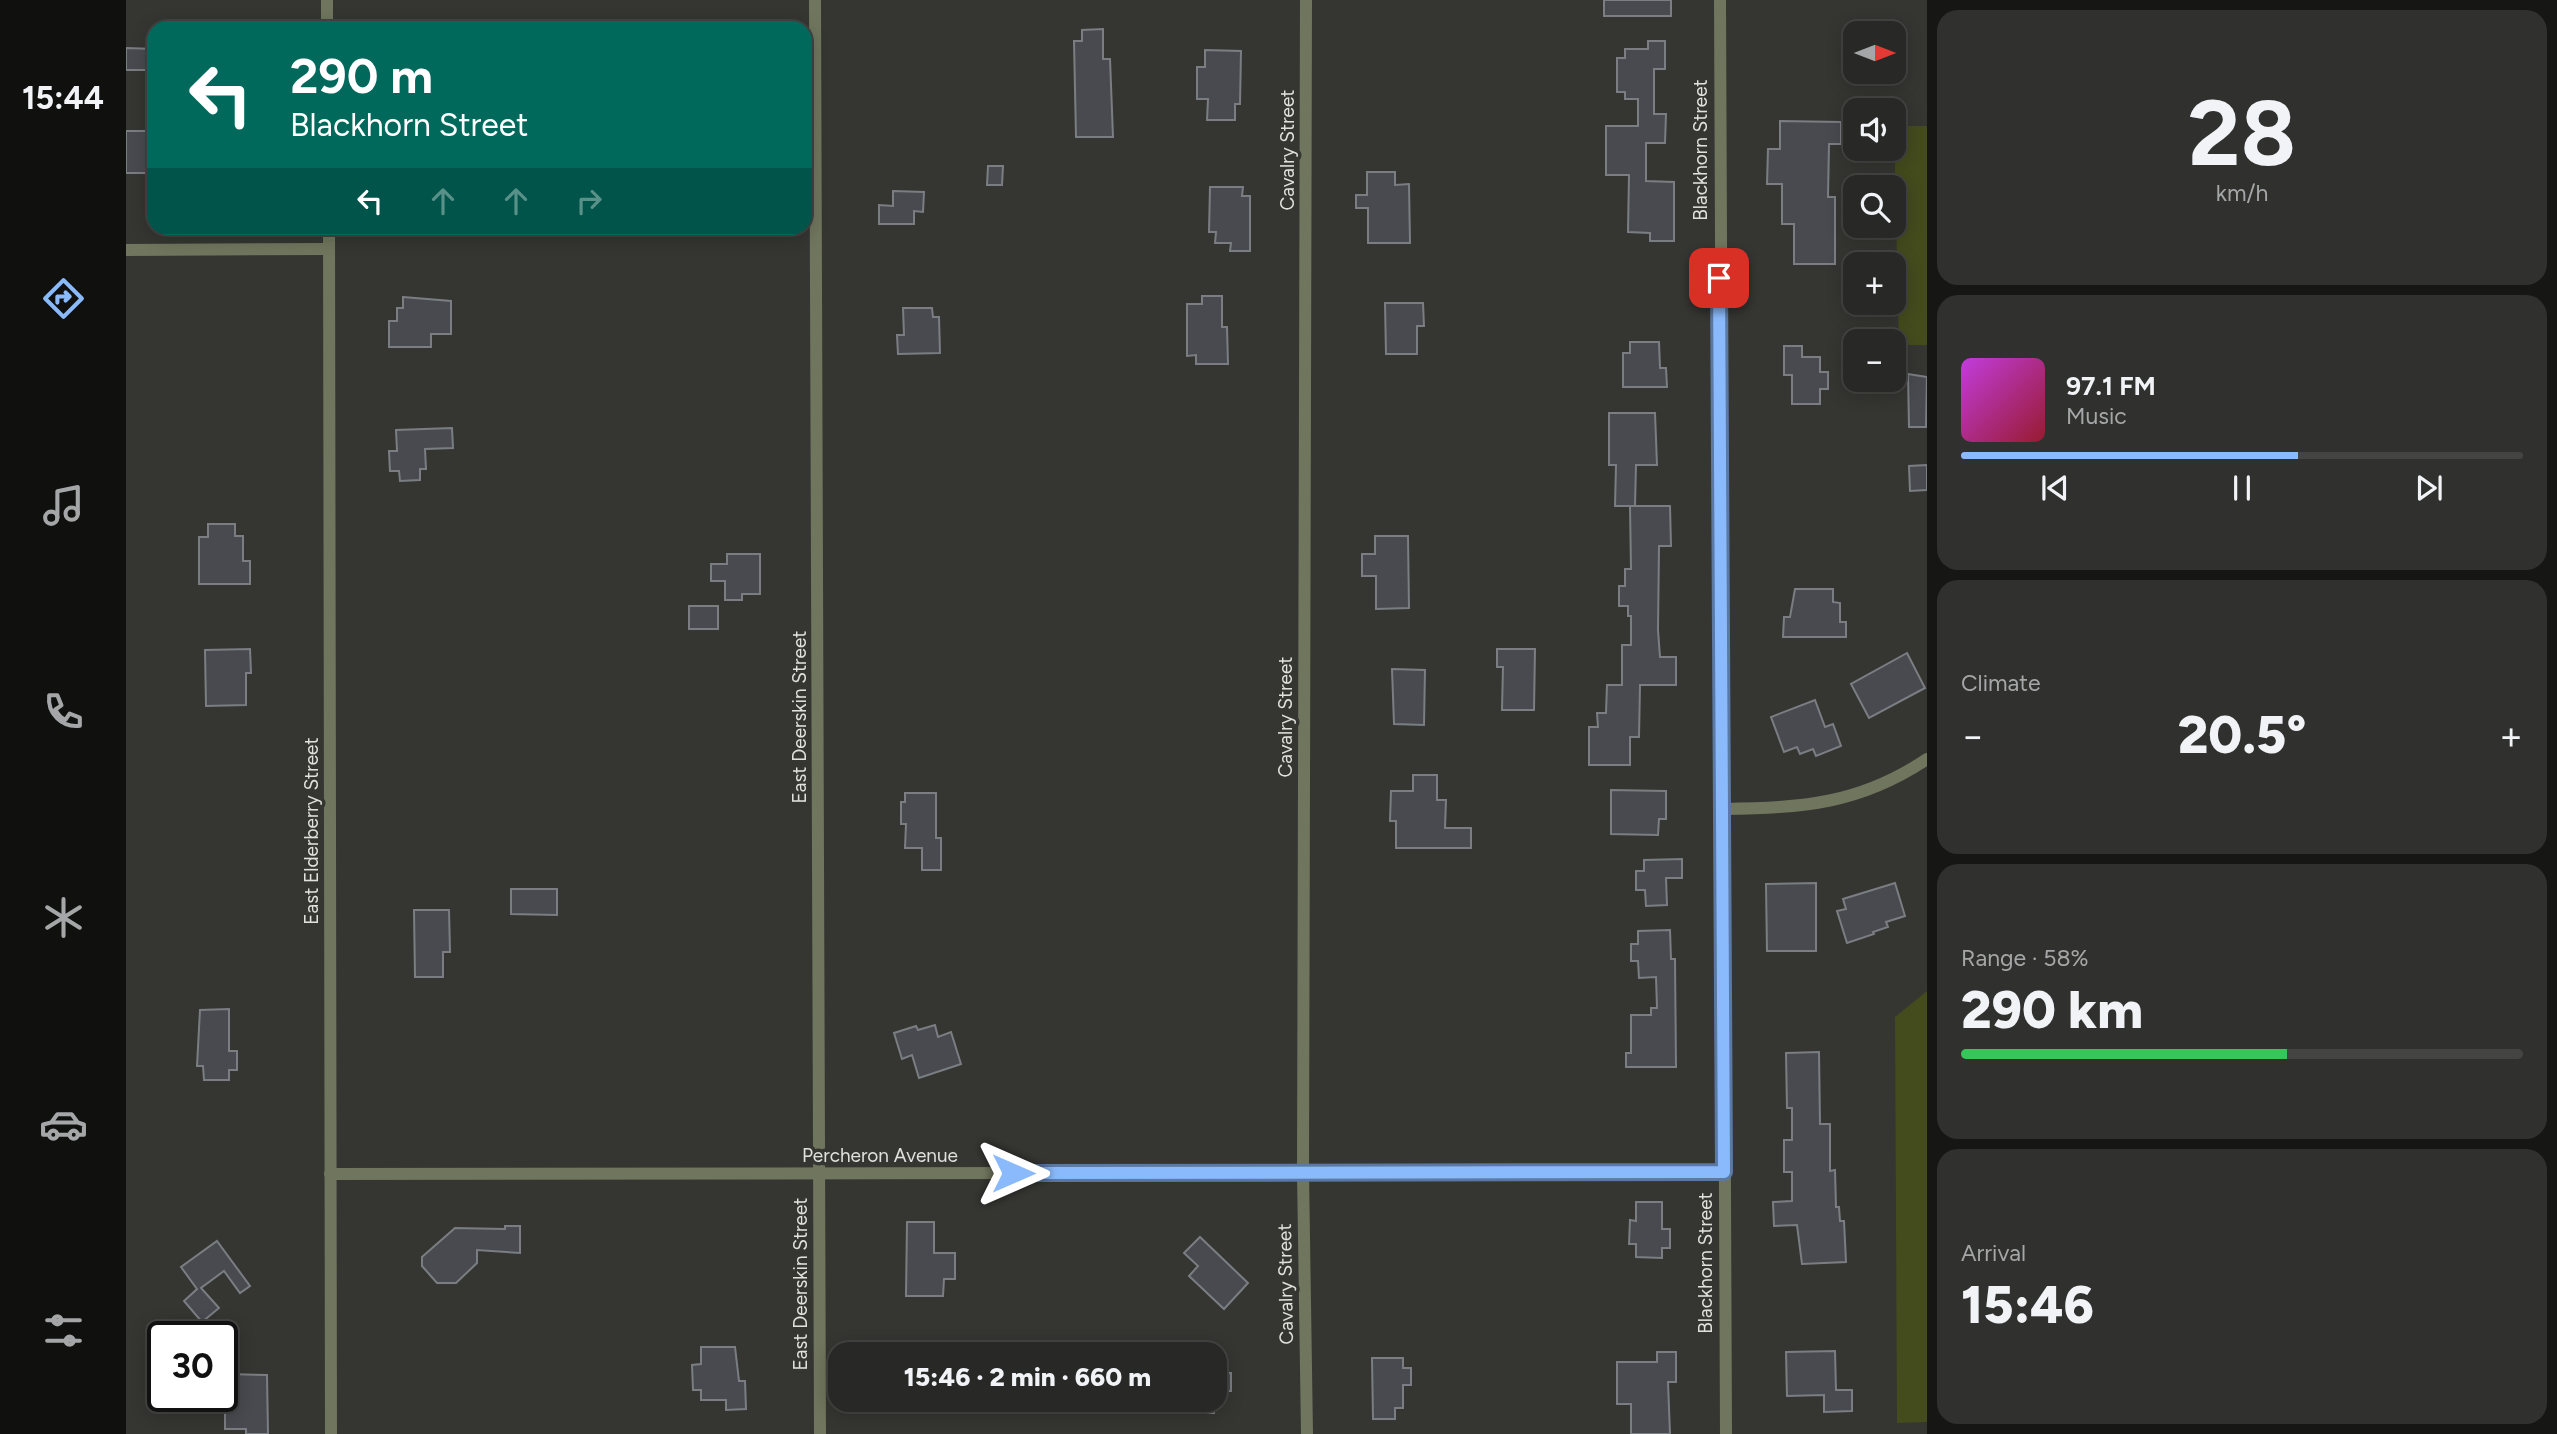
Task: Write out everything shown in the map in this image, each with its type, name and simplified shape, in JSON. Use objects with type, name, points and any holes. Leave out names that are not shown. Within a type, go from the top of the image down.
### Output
[{"type":"street","points":[[327,0],[327,21]]},
{"type":"street","name":"East Deerskin Street","points":[[815,0],[820,1434]]},
{"type":"street","name":"Cavalry Street","points":[[1306,0],[1303,1172],[1307,1434]]},
{"type":"street","name":"Blackhorn Street","points":[[1720,0],[1726,1434]]},
{"type":"street","name":"East Elderberry Street","points":[[329,235],[331,1434]]},
{"type":"street","points":[[126,250],[329,249]]},
{"type":"street","points":[[1724,809],[1792,808],[1843,800],[1876,788],[1927,759]]},
{"type":"street","name":"Percheron Avenue","points":[[330,1174],[1724,1172]]},
{"type":"green space","points":[[1906,126],[1927,126],[1927,345],[1906,345],[1906,329],[1899,329],[1898,315],[1906,315],[1906,252],[1897,252],[1897,238],[1906,238],[1906,175],[1895,175],[1895,161],[1906,161]]},
{"type":"green space","points":[[1927,991],[1927,1422],[1897,1423],[1895,1017]]},
{"type":"building","points":[[1604,0],[1671,0],[1671,16],[1604,16]]},
{"type":"building","points":[[1103,29],[1103,59],[1110,59],[1113,137],[1076,137],[1074,41],[1082,41],[1082,30]]},
{"type":"building","points":[[1648,41],[1665,41],[1665,69],[1654,69],[1654,114],[1666,114],[1665,143],[1646,143],[1646,181],[1674,182],[1674,241],[1650,241],[1650,233],[1628,232],[1629,175],[1606,175],[1606,126],[1638,126],[1638,99],[1625,99],[1625,92],[1617,92],[1617,58],[1625,58],[1625,49],[1648,49]]},
{"type":"building","points":[[126,48],[147,49],[147,70],[126,70]]},
{"type":"building","points":[[1205,50],[1241,51],[1240,104],[1235,104],[1235,120],[1207,120],[1208,99],[1197,99],[1197,67],[1205,67]]},
{"type":"building","points":[[1780,121],[1841,122],[1841,144],[1829,144],[1828,197],[1835,197],[1835,264],[1794,264],[1794,224],[1782,224],[1782,184],[1767,184],[1768,149],[1780,149]]},
{"type":"building","points":[[126,131],[147,131],[147,173],[126,173]]},
{"type":"building","points":[[988,166],[1003,166],[1002,185],[987,185]]},
{"type":"building","points":[[1367,172],[1395,172],[1395,185],[1409,184],[1410,243],[1368,243],[1368,208],[1356,208],[1356,195],[1367,195]]},
{"type":"building","points":[[1210,187],[1243,187],[1242,196],[1250,196],[1250,251],[1230,251],[1231,243],[1215,243],[1216,232],[1209,232]]},
{"type":"building","points":[[893,191],[924,192],[923,212],[914,211],[914,224],[879,224],[879,205],[893,206]]},
{"type":"building","points":[[1202,296],[1222,296],[1222,327],[1227,327],[1228,364],[1196,364],[1196,355],[1187,356],[1187,304],[1202,304]]},
{"type":"building","points":[[403,297],[451,301],[451,334],[431,334],[431,347],[389,347],[389,321],[397,321],[397,308],[403,308]]},
{"type":"building","points":[[1385,303],[1423,303],[1424,326],[1417,326],[1417,354],[1386,354]]},
{"type":"building","points":[[903,308],[932,308],[933,317],[939,317],[940,353],[898,354],[897,335],[904,335]]},
{"type":"building","points":[[1630,342],[1659,342],[1660,368],[1666,368],[1667,387],[1623,387],[1623,353],[1630,353]]},
{"type":"building","points":[[1784,346],[1802,346],[1802,357],[1820,357],[1820,372],[1828,372],[1828,389],[1820,389],[1820,404],[1792,404],[1792,375],[1784,375]]},
{"type":"building","points":[[1908,374],[1927,377],[1926,427],[1909,427]]},
{"type":"building","points":[[1609,413],[1655,413],[1657,465],[1636,465],[1635,506],[1670,506],[1671,546],[1659,546],[1658,630],[1660,657],[1676,657],[1676,685],[1640,685],[1639,737],[1630,737],[1630,765],[1589,765],[1589,727],[1598,727],[1597,713],[1606,713],[1607,685],[1622,685],[1622,645],[1631,645],[1631,616],[1628,616],[1628,606],[1619,606],[1619,586],[1625,586],[1625,569],[1631,569],[1630,506],[1615,506],[1616,465],[1609,465]]},
{"type":"building","points":[[452,428],[453,448],[425,449],[426,469],[420,469],[420,480],[400,481],[399,471],[390,471],[389,451],[397,451],[396,430]]},
{"type":"building","points":[[1927,465],[1927,490],[1910,491],[1909,466]]},
{"type":"building","points":[[208,524],[235,524],[235,536],[243,536],[243,561],[250,561],[250,584],[199,584],[199,537],[208,537]]},
{"type":"building","points":[[1375,536],[1408,536],[1409,608],[1376,609],[1376,576],[1362,576],[1362,554],[1375,554]]},
{"type":"building","points":[[727,554],[760,554],[760,594],[742,594],[742,600],[725,600],[725,581],[711,581],[711,564],[727,564]]},
{"type":"building","points":[[1795,589],[1833,589],[1833,602],[1840,603],[1840,622],[1846,622],[1846,637],[1783,637],[1784,617],[1790,617]]},
{"type":"building","points":[[689,606],[718,606],[718,629],[689,629]]},
{"type":"building","points":[[250,649],[251,673],[246,673],[246,705],[206,706],[205,650]]},
{"type":"building","points":[[1497,649],[1535,649],[1534,710],[1502,710],[1503,667],[1497,667]]},
{"type":"building","points":[[1907,653],[1925,688],[1869,718],[1851,684]]},
{"type":"building","points":[[1392,669],[1425,670],[1424,725],[1394,724]]},
{"type":"building","points":[[1815,700],[1825,727],[1833,724],[1841,746],[1816,756],[1813,749],[1800,754],[1797,747],[1784,752],[1771,717]]},
{"type":"building","points":[[1413,775],[1437,775],[1437,800],[1446,800],[1445,828],[1471,828],[1471,848],[1396,848],[1396,821],[1390,821],[1391,791],[1413,791]]},
{"type":"building","points":[[1611,790],[1666,791],[1666,819],[1659,819],[1658,835],[1611,834]]},
{"type":"building","points":[[905,793],[936,793],[936,838],[941,838],[941,870],[922,870],[922,848],[905,848],[906,824],[901,824],[901,802],[905,802]]},
{"type":"building","points":[[1682,859],[1682,878],[1666,878],[1667,905],[1646,906],[1645,890],[1636,890],[1636,871],[1644,871],[1644,860]]},
{"type":"building","points":[[1816,883],[1816,951],[1767,951],[1766,884]]},
{"type":"building","points":[[1895,883],[1905,916],[1886,922],[1888,927],[1873,932],[1874,934],[1847,943],[1837,911],[1846,909],[1843,899]]},
{"type":"building","points":[[511,889],[557,889],[557,915],[511,914]]},
{"type":"building","points":[[414,910],[449,910],[450,952],[443,952],[443,977],[415,977]]},
{"type":"building","points":[[1670,930],[1671,959],[1675,959],[1676,1067],[1626,1067],[1626,1053],[1631,1053],[1631,1015],[1651,1015],[1651,1008],[1657,1008],[1656,977],[1639,978],[1638,961],[1631,961],[1631,944],[1638,944],[1638,931]]},
{"type":"building","points":[[229,1009],[229,1051],[237,1051],[237,1070],[229,1070],[229,1080],[204,1080],[203,1066],[197,1066],[200,1010]]},
{"type":"building","points":[[935,1025],[938,1037],[951,1032],[961,1064],[919,1078],[912,1055],[902,1059],[894,1033],[916,1026],[918,1030]]},
{"type":"building","points":[[1819,1052],[1820,1124],[1830,1124],[1830,1171],[1835,1170],[1836,1207],[1839,1207],[1840,1221],[1844,1221],[1846,1262],[1802,1264],[1797,1225],[1774,1226],[1773,1202],[1792,1201],[1792,1172],[1784,1172],[1784,1140],[1792,1140],[1792,1108],[1787,1108],[1786,1053]]},
{"type":"building","points":[[1636,1202],[1662,1202],[1662,1229],[1670,1229],[1670,1248],[1662,1248],[1662,1258],[1636,1257],[1636,1244],[1629,1244],[1630,1220],[1636,1221]]},
{"type":"building","points":[[907,1222],[934,1222],[934,1253],[955,1253],[955,1279],[944,1279],[943,1296],[906,1296]]},
{"type":"building","points":[[505,1226],[520,1226],[520,1253],[477,1250],[477,1263],[456,1283],[437,1283],[422,1266],[422,1257],[455,1228],[505,1229]]},
{"type":"building","points":[[1200,1237],[1248,1283],[1224,1309],[1189,1276],[1198,1266],[1184,1253]]},
{"type":"building","points":[[217,1241],[250,1286],[240,1293],[224,1271],[201,1288],[219,1308],[201,1321],[184,1301],[197,1289],[181,1267]]},
{"type":"building","points":[[701,1347],[735,1347],[739,1381],[745,1381],[746,1409],[726,1410],[726,1400],[701,1400],[701,1390],[693,1390],[692,1365],[701,1364]]},
{"type":"building","points":[[1835,1351],[1836,1390],[1852,1390],[1852,1411],[1824,1412],[1824,1395],[1787,1396],[1786,1352]]},
{"type":"building","points":[[1657,1352],[1676,1352],[1676,1382],[1668,1382],[1670,1434],[1631,1434],[1631,1404],[1617,1404],[1617,1362],[1657,1362]]},
{"type":"building","points":[[1372,1358],[1403,1358],[1403,1368],[1411,1368],[1411,1385],[1403,1385],[1403,1408],[1395,1408],[1395,1419],[1373,1419]]},
{"type":"building","points":[[1227,1373],[1231,1373],[1231,1391],[1227,1391]]},
{"type":"building","points":[[238,1374],[267,1375],[268,1434],[246,1434],[246,1429],[225,1429],[225,1412],[238,1412]]},
{"type":"building","points":[[1180,1412],[1214,1412],[1214,1413]]},
{"type":"route","points":[[1013,1173],[1724,1172],[1719,278]]}]
